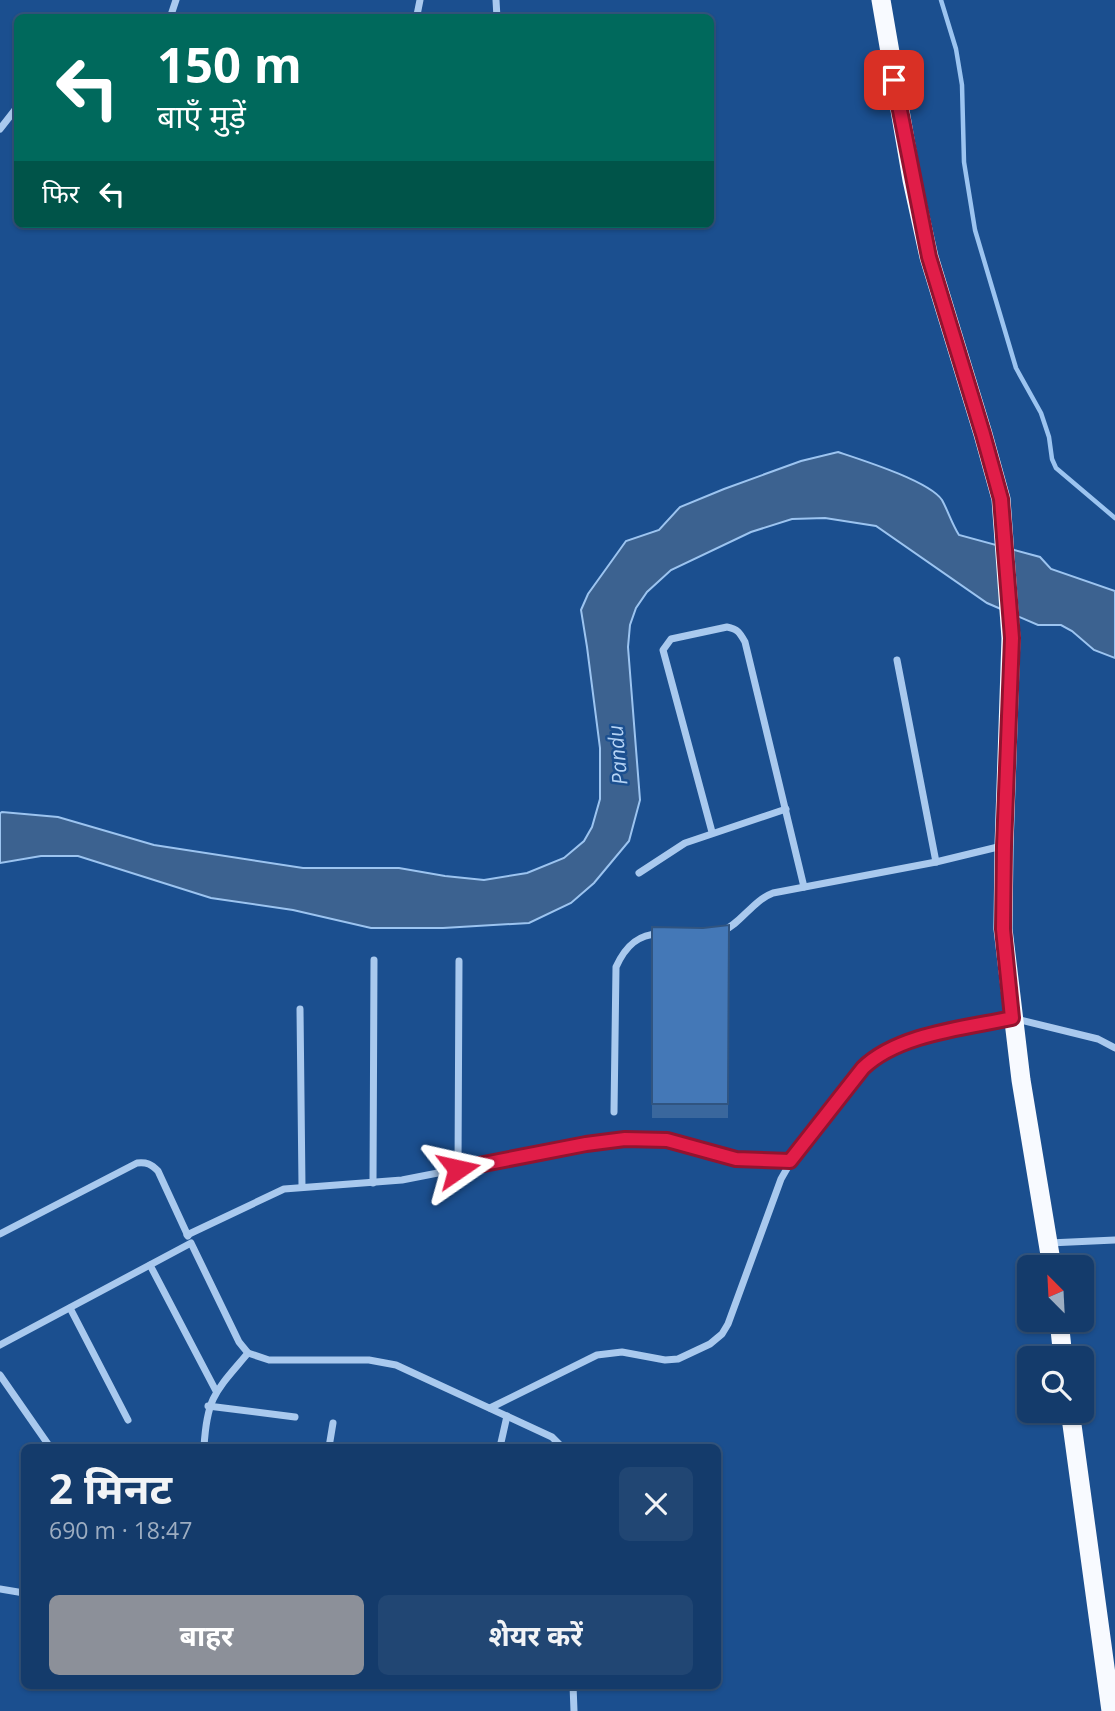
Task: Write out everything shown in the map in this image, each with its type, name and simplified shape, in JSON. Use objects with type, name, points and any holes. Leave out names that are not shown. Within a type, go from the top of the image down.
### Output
[{"type":"highway","points":[[881,0],[912,180],[929,257],[1001,499],[1012,638],[1003,929],[1012,1018],[1050,1255]]},
{"type":"highway","points":[[1072,1423],[1111,1711]]},
{"type":"street","points":[[0,129],[14,111]]},
{"type":"street","points":[[712,832],[663,650],[671,639],[727,627],[735,628],[745,642],[804,887]]},
{"type":"street","points":[[897,660],[936,862]]},
{"type":"street","points":[[639,873],[666,854],[712,832],[786,809]]},
{"type":"street","points":[[711,935],[728,929],[765,896],[1004,846]]},
{"type":"street","points":[[614,1112],[616,967],[622,955],[643,935],[666,934]]},
{"type":"street","points":[[373,1183],[374,960]]},
{"type":"street","points":[[458,1169],[459,961]]},
{"type":"street","points":[[300,1009],[302,1186]]},
{"type":"street","points":[[491,1408],[597,1355],[622,1352],[665,1360],[678,1359],[700,1349],[722,1334],[734,1311],[781,1179],[790,1161],[863,1068],[876,1056],[909,1041],[1012,1018],[1098,1040],[1115,1048]]},
{"type":"street","points":[[187,1234],[271,1194],[302,1186],[402,1181],[586,1144],[625,1139],[667,1140],[736,1159],[790,1161]]},
{"type":"street","points":[[0,1234],[137,1163],[152,1164],[158,1171],[239,1342],[248,1353],[269,1360],[382,1361],[410,1370],[552,1437],[559,1444]]},
{"type":"street","points":[[1048,1243],[1115,1240]]},
{"type":"street","points":[[0,1345],[191,1243]]},
{"type":"street","points":[[150,1265],[216,1391]]},
{"type":"street","points":[[69,1308],[128,1420]]},
{"type":"street","points":[[204,1444],[208,1406],[216,1391],[248,1353]]},
{"type":"street","points":[[0,1376],[48,1444]]},
{"type":"street","points":[[208,1406],[295,1417]]},
{"type":"street","points":[[501,1444],[507,1416]]},
{"type":"street","points":[[330,1444],[333,1423]]},
{"type":"street","points":[[0,1589],[21,1592]]},
{"type":"street","points":[[573,1689],[574,1711]]},
{"type":"water","name":"Pandu","points":[[838,452],[894,472],[935,493],[942,500],[959,535],[1040,557],[1051,569],[1115,591],[1115,658],[1094,650],[1061,625],[1038,625],[987,603],[876,526],[825,518],[792,519],[751,532],[671,570],[647,592],[636,608],[630,625],[628,647],[640,800],[629,841],[594,883],[571,903],[529,923],[443,928],[371,928],[293,910],[211,898],[78,856],[41,856],[0,863],[2,812],[58,817],[154,845],[303,868],[399,868],[484,880],[527,873],[564,858],[584,841],[592,827],[600,799],[600,748],[581,610],[588,594],[626,541],[659,530],[680,507],[801,461]]},
{"type":"building","points":[[729,925],[728,1104],[652,1104],[652,927],[703,928]]},
{"type":"waterway","points":[[941,0],[956,49],[962,85],[964,162],[975,230],[1016,368],[1041,413],[1056,468],[1115,518]]},
{"type":"route","points":[[458,1169],[586,1144],[645,1138],[667,1140],[736,1159],[790,1161],[863,1068],[876,1056],[909,1041],[1012,1018],[1003,929],[1012,638],[1001,499],[929,257],[894,80]]}]
